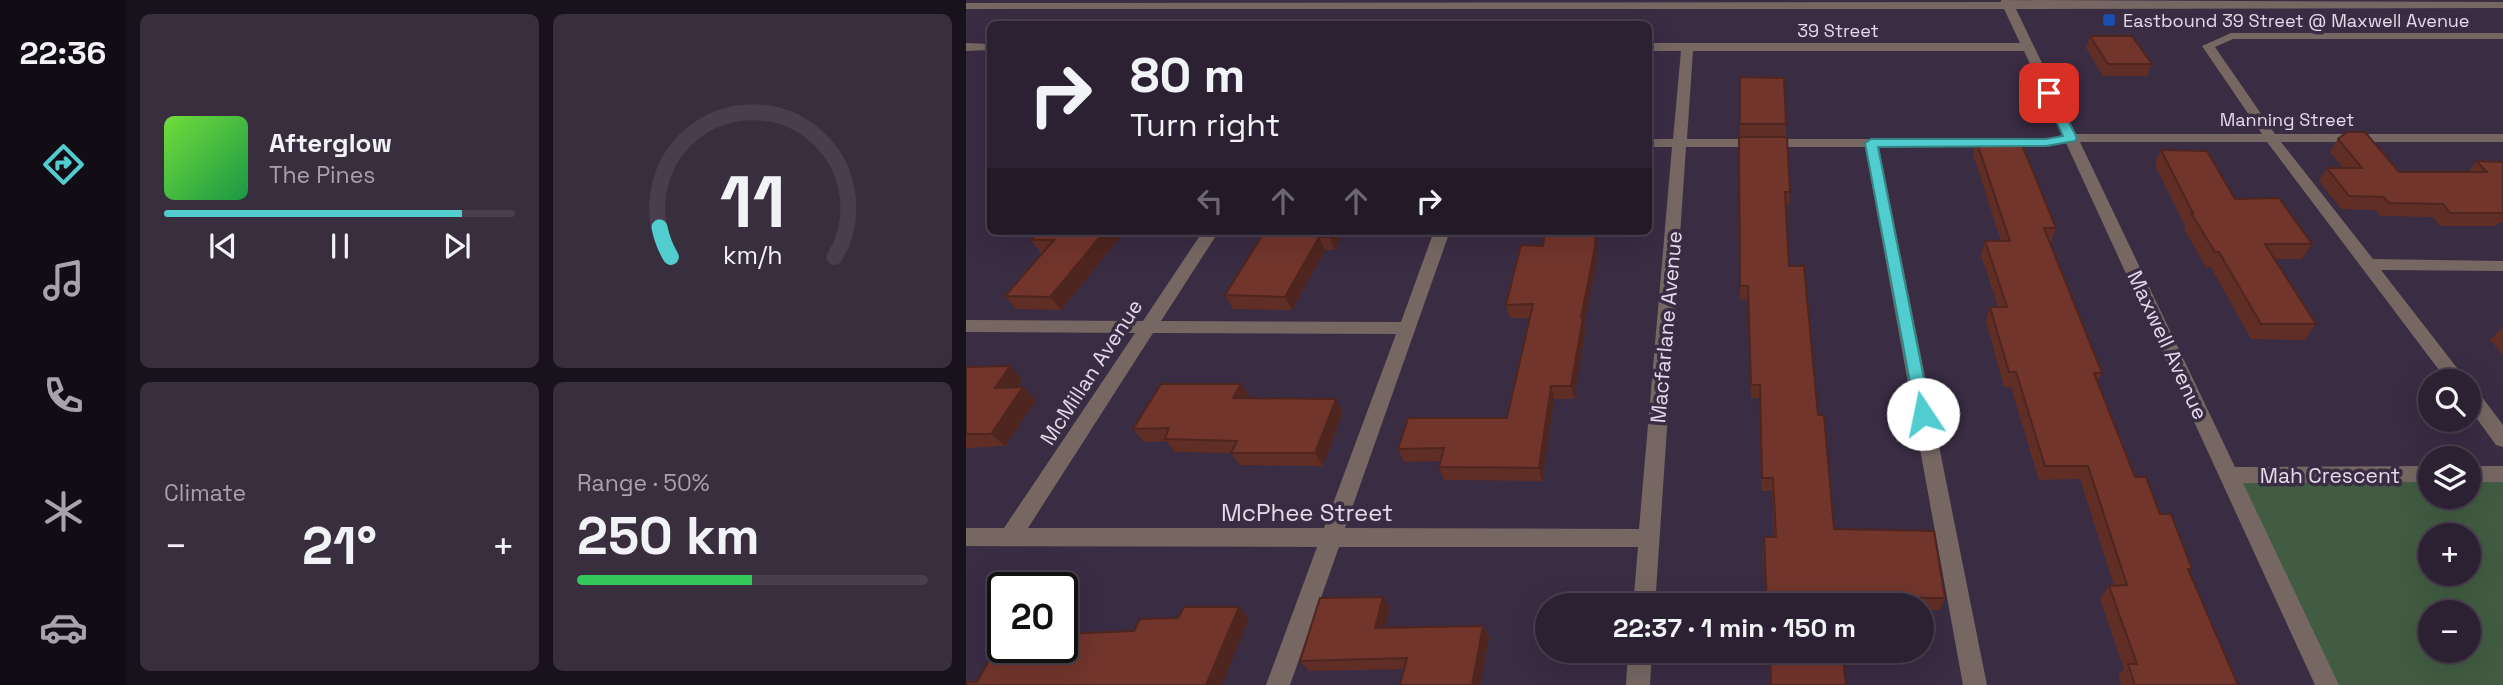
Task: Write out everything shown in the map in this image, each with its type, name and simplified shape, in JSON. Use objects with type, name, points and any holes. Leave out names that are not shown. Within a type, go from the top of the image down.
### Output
[{"type":"street","name":"39 Street","points":[[966,6],[2007,3],[2503,5]]},
{"type":"street","name":"Maxwell Avenue","points":[[2007,3],[2327,685]]},
{"type":"street","points":[[2449,369],[2272,138],[2208,46],[2231,36],[2503,36]]},
{"type":"street","points":[[966,47],[987,47]]},
{"type":"street","name":"39 Street","points":[[1652,47],[2027,47]]},
{"type":"street","name":"Macfarlane Avenue","points":[[1645,593],[1687,47]]},
{"type":"street","name":"Manning Street","points":[[1652,143],[2046,143],[2070,138],[2503,138]]},
{"type":"street","points":[[1871,143],[1975,685]]},
{"type":"street","name":"McMillan Avenue","points":[[1010,537],[1208,235]]},
{"type":"street","points":[[1278,685],[1441,235]]},
{"type":"street","points":[[2370,264],[2503,265]]},
{"type":"street","points":[[966,326],[1407,328]]},
{"type":"street","points":[[2481,410],[2503,439]]},
{"type":"street","name":"Mah Crescent","points":[[2230,475],[2418,474]]},
{"type":"street","points":[[2481,474],[2503,474]]},
{"type":"street","name":"McPhee Street","points":[[966,537],[1649,538]]},
{"type":"street","points":[[1638,685],[1639,663]]},
{"type":"green space","points":[[2418,474],[2418,509],[2481,509],[2481,474],[2503,474],[2503,685],[2327,685],[2230,475]]},
{"type":"building","points":[[2090,36],[2132,36],[2152,64],[2108,64]]},
{"type":"building","points":[[1740,77],[1784,78],[1786,124],[1740,124]]},
{"type":"building","points":[[2347,132],[2365,132],[2399,172],[2487,172],[2476,161],[2503,162],[2503,213],[2450,213],[2443,204],[2389,203],[2384,197],[2349,196],[2327,168],[2362,168],[2338,139]]},
{"type":"building","points":[[1739,137],[1787,137],[1790,192],[1785,192],[1789,266],[1804,266],[1818,415],[1824,415],[1834,529],[1934,531],[1945,598],[1934,598],[1934,593],[1766,593],[1764,537],[1776,537],[1773,478],[1762,478],[1760,385],[1751,385],[1748,286],[1740,286]]},
{"type":"building","points":[[1976,140],[2020,140],[2056,228],[2044,228],[2102,373],[2094,373],[2135,477],[2146,477],[2160,514],[2171,514],[2192,569],[2188,569],[2238,685],[2135,685],[2128,664],[2137,664],[2109,586],[2127,585],[2088,466],[2045,466],[2016,372],[2009,372],[1990,307],[2007,307],[1985,241],[2010,241]]},
{"type":"building","points":[[2161,150],[2207,151],[2235,199],[2279,198],[2312,244],[2265,244],[2316,324],[2261,324],[2219,252],[2215,252],[2191,213]]},
{"type":"building","points":[[1035,235],[1102,235],[1050,297],[1005,296],[1054,240],[1031,240]]},
{"type":"building","points":[[1262,235],[1330,235],[1319,237],[1285,297],[1225,295]]},
{"type":"building","points":[[1544,235],[1596,235],[1571,386],[1551,386],[1539,468],[1439,467],[1444,448],[1398,449],[1408,418],[1507,418],[1533,304],[1506,305],[1521,245],[1543,246]]},
{"type":"building","points":[[1010,366],[995,388],[1023,387],[991,434],[966,434],[966,367]]},
{"type":"building","points":[[1161,384],[1241,384],[1233,398],[1336,399],[1315,453],[1231,453],[1237,441],[1165,439],[1169,428],[1133,429]]},
{"type":"building","points":[[1383,597],[1375,628],[1483,626],[1472,685],[1400,685],[1407,658],[1300,661],[1320,598]]},
{"type":"building","points":[[1184,607],[1239,607],[1206,685],[966,685],[966,682],[977,682],[988,663],[1078,663],[1078,633],[1134,631],[1140,619],[1178,618]]},
{"type":"building","points":[[1770,663],[1843,663],[1846,685],[1771,685]]},
{"type":"place","name":"Eastbound 39 Street @ Maxwell Avenue","points":[[2109,20]]},
{"type":"route","points":[[1923,414],[1871,143],[2046,143],[2070,138],[2049,93]]}]
